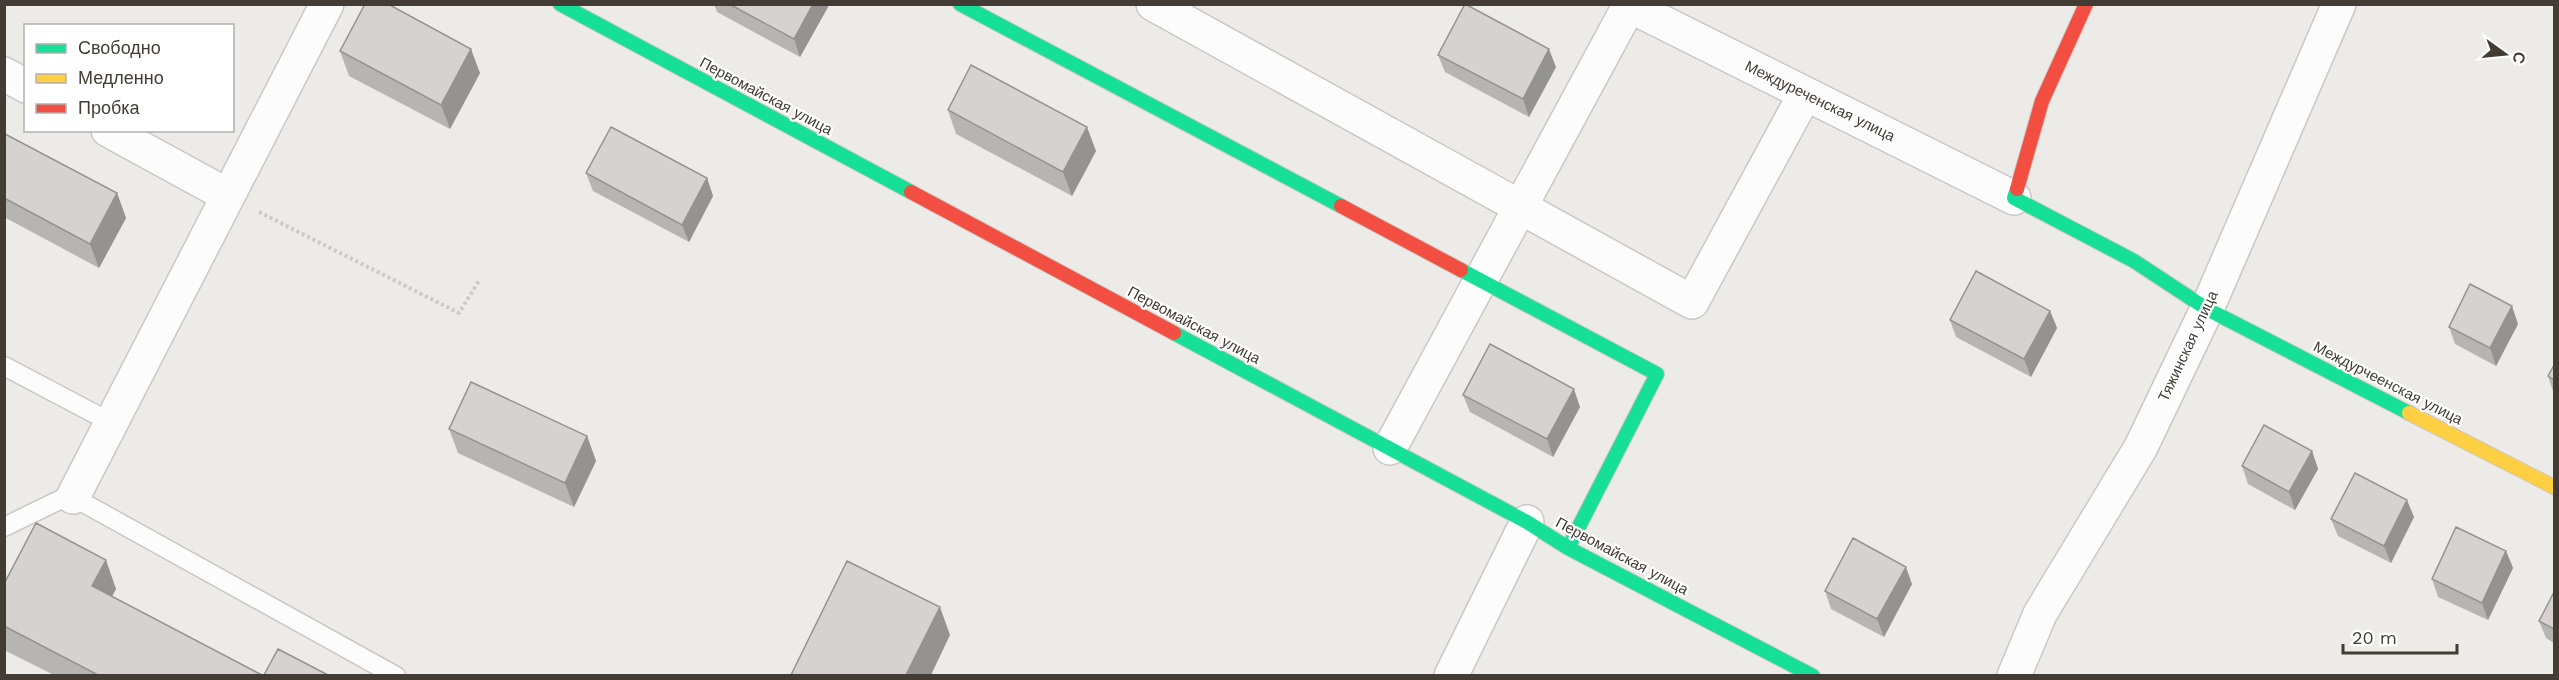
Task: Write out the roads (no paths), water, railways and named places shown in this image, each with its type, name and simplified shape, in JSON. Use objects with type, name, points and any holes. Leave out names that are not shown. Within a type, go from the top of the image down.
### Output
[{"type":"street","points":[[74,495],[327,4]]},
{"type":"street","name":"Первомайская улица","points":[[560,4],[1390,448],[1527,522],[1568,548],[1813,675]]},
{"type":"street","points":[[960,4],[1656,374],[1568,548]]},
{"type":"street","points":[[1154,4],[1692,302],[1805,94]]},
{"type":"street","points":[[2014,198],[2042,101],[2086,4]]},
{"type":"street","points":[[1390,448],[1627,5]]},
{"type":"street","name":"Междуреченская улица","points":[[1627,5],[2014,198]]},
{"type":"street","name":"Тяжинская улица","points":[[2014,675],[2040,614],[2141,447],[2207,309],[2334,7]]},
{"type":"street","points":[[4,74],[24,85]]},
{"type":"street","points":[[112,132],[227,195]]},
{"type":"street","name":"Междурчеенская улица","points":[[2014,198],[2134,261],[2207,309],[2554,486]]},
{"type":"street","points":[[1450,675],[1527,522]]},
{"type":"lane","points":[[4,366],[112,423]]},
{"type":"lane","points":[[4,527],[74,495],[396,675]]}]
